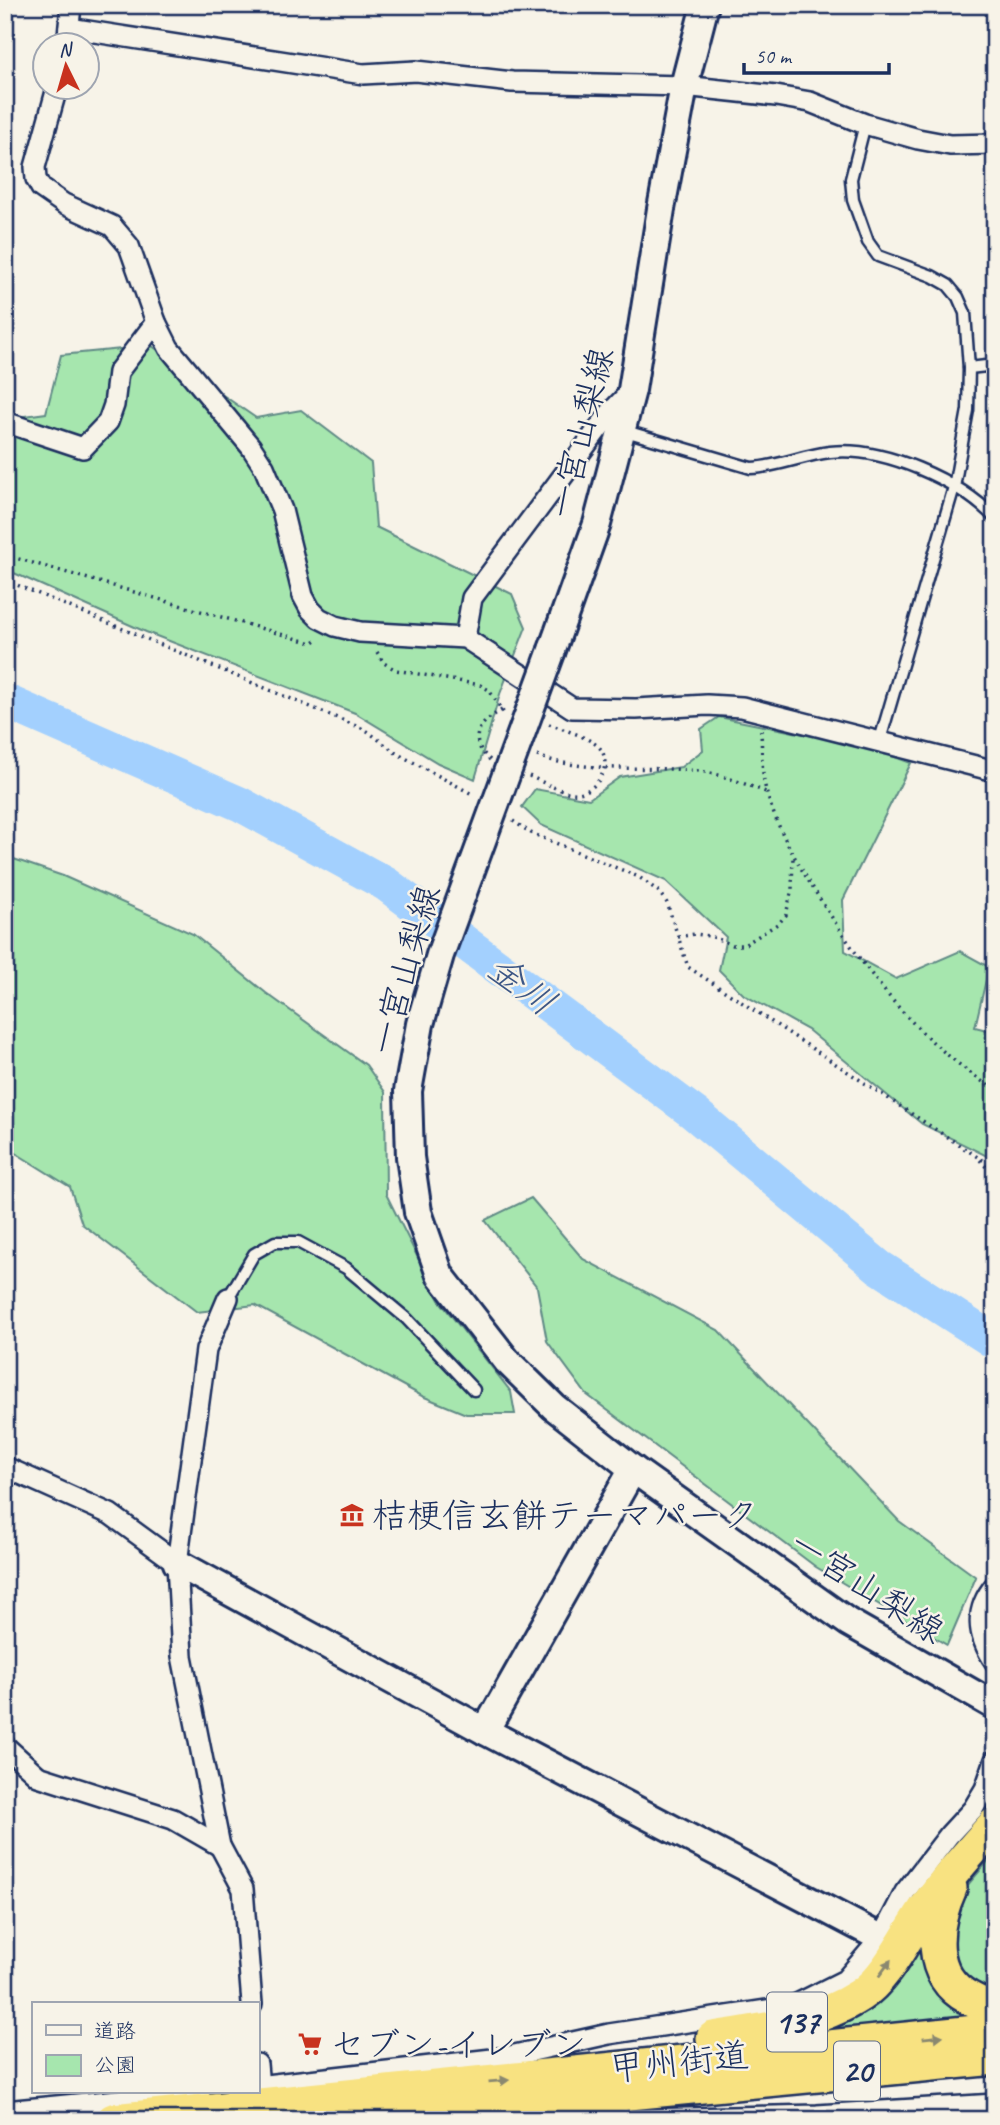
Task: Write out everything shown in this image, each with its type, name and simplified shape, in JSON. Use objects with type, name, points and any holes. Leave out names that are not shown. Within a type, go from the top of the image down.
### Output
[{"type":"highway","name":"137","points":[[573,2073],[597,2058],[802,2021],[862,1994],[882,1973],[928,1904],[995,1824]]},
{"type":"highway","points":[[960,1866],[942,1907],[936,1938],[937,1956],[951,1985],[961,1994],[985,2007],[995,2008]]},
{"type":"highway","name":"甲州街道","points":[[113,2120],[260,2099],[573,2073],[995,2031]]},
{"type":"highway","name":"20","points":[[346,2120],[995,2057]]},
{"type":"highway","name":"137","points":[[719,2084],[739,2098],[995,2073]]},
{"type":"main road","name":"一宮山梨線","points":[[705,5],[684,86],[632,390],[597,524],[552,650],[517,716],[419,1024],[408,1091],[410,1157],[418,1212],[440,1275],[507,1361],[554,1407],[633,1469],[848,1622],[995,1706]]},
{"type":"main road","points":[[485,1731],[633,1469]]},
{"type":"main road","points":[[177,1563],[485,1731],[881,1938]]},
{"type":"street","points":[[68,32],[71,5]]},
{"type":"street","points":[[102,41],[363,74],[416,71],[512,82],[684,86],[810,102],[865,124],[950,145],[995,144]]},
{"type":"street","points":[[53,102],[35,167],[36,179],[41,188],[64,204],[112,226],[129,246],[156,322],[178,361],[251,447],[264,467],[282,510],[303,596],[319,618],[335,626],[373,632],[465,638],[572,708],[636,709],[706,705],[742,707],[995,771]]},
{"type":"street","points":[[5,422],[83,448],[108,422],[114,405],[118,372],[156,322]]},
{"type":"street","points":[[465,638],[472,598],[610,413],[632,390]]},
{"type":"street","points":[[228,1298],[206,1350],[177,1563],[182,1656],[220,1846],[243,1889],[252,2002]]},
{"type":"street","points":[[5,1467],[110,1514],[177,1563]]},
{"type":"street","points":[[993,1588],[978,1622],[995,1662]]},
{"type":"street","points":[[5,1746],[38,1776],[173,1819],[220,1846]]},
{"type":"street","points":[[260,2099],[501,2058],[609,2034],[793,2006],[845,1980],[881,1938],[905,1892],[973,1809],[985,1788],[995,1760]]},
{"type":"street","points":[[5,2111],[179,2094]]},
{"type":"street","points":[[606,2120],[816,2117],[995,2104]]},
{"type":"lane","points":[[865,124],[851,179],[853,200],[868,242],[878,256],[932,276],[948,285],[958,297],[965,313],[970,368],[968,410],[954,487],[880,740]]},
{"type":"lane","points":[[970,368],[995,365]]},
{"type":"lane","points":[[621,430],[751,468],[831,452],[868,453],[894,458],[980,502],[995,518]]},
{"type":"lane","points":[[228,1298],[254,1254],[275,1242],[298,1242],[346,1268],[397,1311],[474,1390]]},
{"type":"path","points":[[5,555],[312,643],[335,626]]},
{"type":"path","points":[[5,580],[366,730],[396,752],[479,798]]},
{"type":"path","points":[[373,632],[377,654],[384,663],[396,670],[480,685],[517,716],[596,744],[602,751],[603,772],[592,788],[579,793],[553,787]]},
{"type":"path","points":[[759,710],[766,793],[793,855],[836,925],[874,980],[907,1018],[959,1066],[995,1090]]},
{"type":"path","points":[[530,750],[537,756],[580,766],[712,773],[766,793]]},
{"type":"path","points":[[510,819],[531,834],[639,877],[658,891],[667,903],[688,967],[995,1166]]},
{"type":"path","points":[[678,937],[695,934],[710,936],[733,945],[744,945],[779,923],[786,915],[792,890],[793,855]]},
{"type":"path","points":[[979,1158],[995,1177]]},
{"type":"green space","points":[[152,346],[256,418],[301,410],[371,463],[376,527],[512,594],[526,627],[500,694],[475,779],[438,763],[355,713],[146,632],[5,569],[5,415],[10,418],[46,413],[61,355]]},
{"type":"green space","points":[[719,717],[868,747],[911,763],[843,900],[845,951],[896,979],[960,951],[989,967],[975,1027],[995,1032],[995,1160],[922,1124],[808,1030],[744,995],[719,970],[726,937],[666,881],[541,825],[522,807],[535,789],[589,799],[620,777],[681,767],[703,750],[701,729]]},
{"type":"green space","points":[[5,856],[63,876],[193,934],[266,993],[366,1065],[385,1092],[386,1194],[439,1300],[511,1392],[515,1414],[466,1414],[422,1396],[255,1305],[197,1312],[82,1224],[70,1187],[14,1152],[5,1154]]},
{"type":"green space","points":[[531,1198],[583,1259],[718,1330],[899,1521],[976,1577],[947,1645],[816,1567],[586,1394],[547,1341],[537,1287],[485,1220]]},
{"type":"green space","points":[[995,1853],[995,1996],[967,1983],[947,1941],[960,1894]]},
{"type":"green space","points":[[918,1934],[984,2014],[815,2036]]},
{"type":"waterway","name":"金川","points":[[5,701],[240,804],[386,884],[694,1113],[879,1267],[995,1342]]},
{"type":"place","name":"桔梗信玄餅テーマパーク","points":[[352,1515]]},
{"type":"place","name":"セブン-イレブン","points":[[310,2044]]}]
